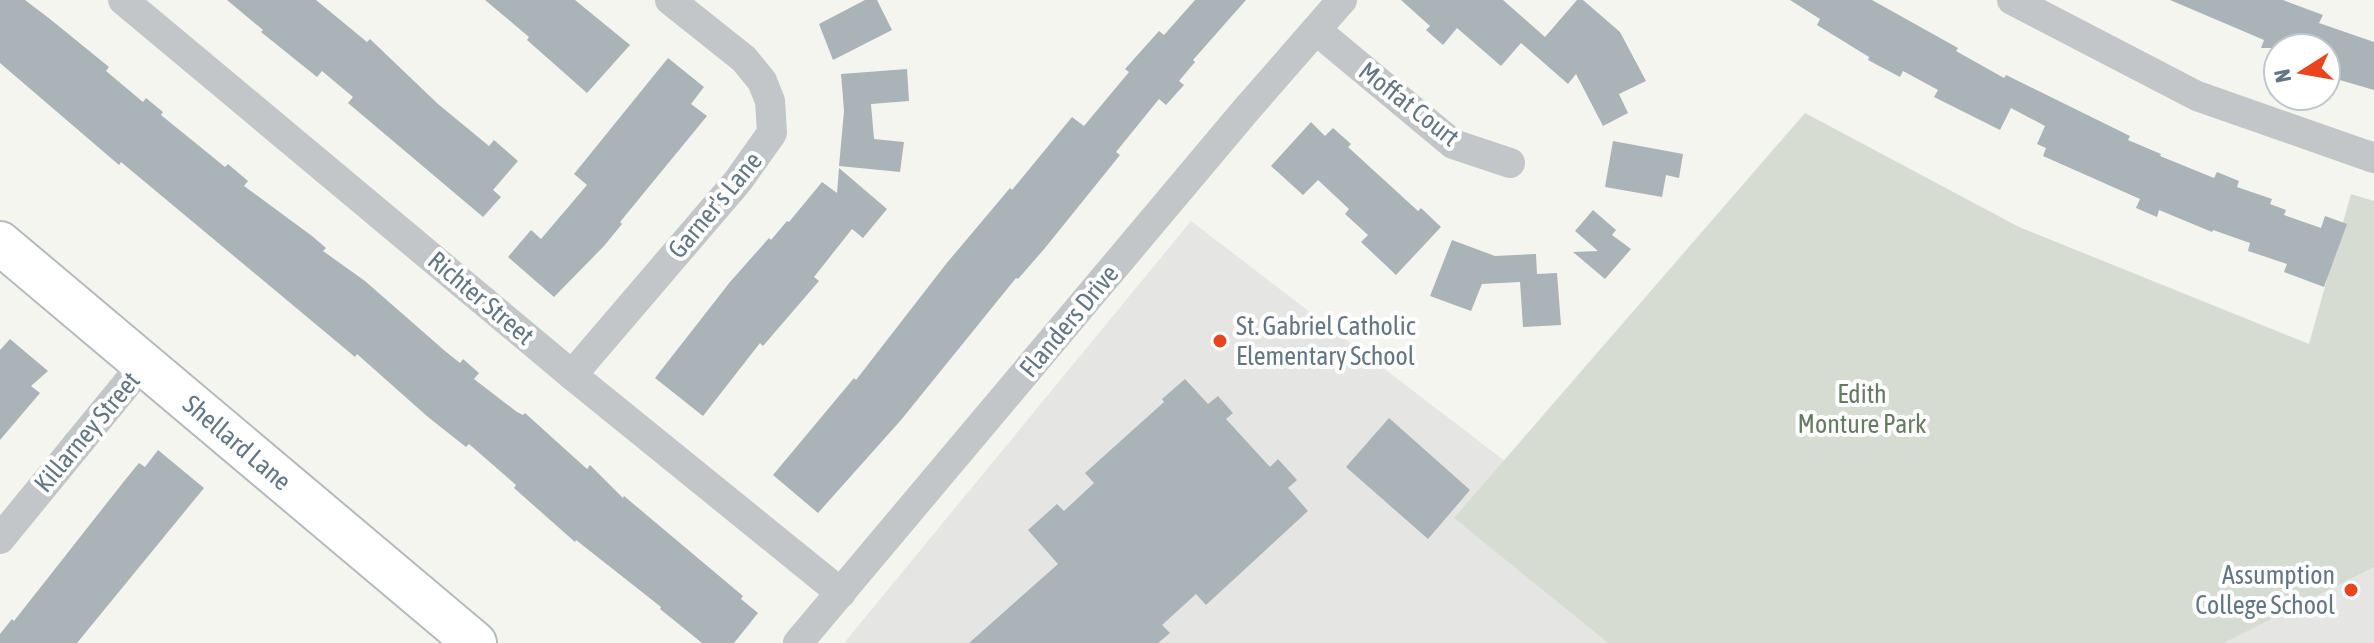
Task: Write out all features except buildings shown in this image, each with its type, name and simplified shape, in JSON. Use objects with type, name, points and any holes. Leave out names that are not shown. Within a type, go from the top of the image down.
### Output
[{"type":"main road","name":"Shellard Lane","points":[[0,243],[475,643]]},
{"type":"street","name":"Richter Street","points":[[123,0],[572,375],[841,593]]},
{"type":"street","name":"Garner's Lane","points":[[572,375],[738,181],[772,133],[770,101],[762,81],[744,59],[670,0]]},
{"type":"street","name":"Flanders Drive","points":[[798,643],[1236,121],[1342,0]]},
{"type":"street","points":[[2012,0],[2197,96],[2374,158]]},
{"type":"street","name":"Moffat Court","points":[[1316,30],[1453,144],[1510,163]]},
{"type":"street","name":"Killarney Street","points":[[0,539],[144,363]]},
{"type":"shaded area","name":"St. Gabriel Catholic Elementary School","points":[[1191,221],[1505,461],[1455,518],[1608,643],[844,643]]},
{"type":"shaded area","name":"Assumption College School","points":[[2374,567],[2374,643],[2224,643],[2282,613]]},
{"type":"green space","name":"Edith Monture Park","points":[[1805,113],[2019,227],[2309,344],[2351,194],[2374,201],[2374,567],[2224,643],[1608,643],[1454,518]]},
{"type":"place","name":"St. Gabriel Catholic Elementary School","points":[[1220,341]]},
{"type":"place","name":"Assumption College School","points":[[2351,590]]}]
